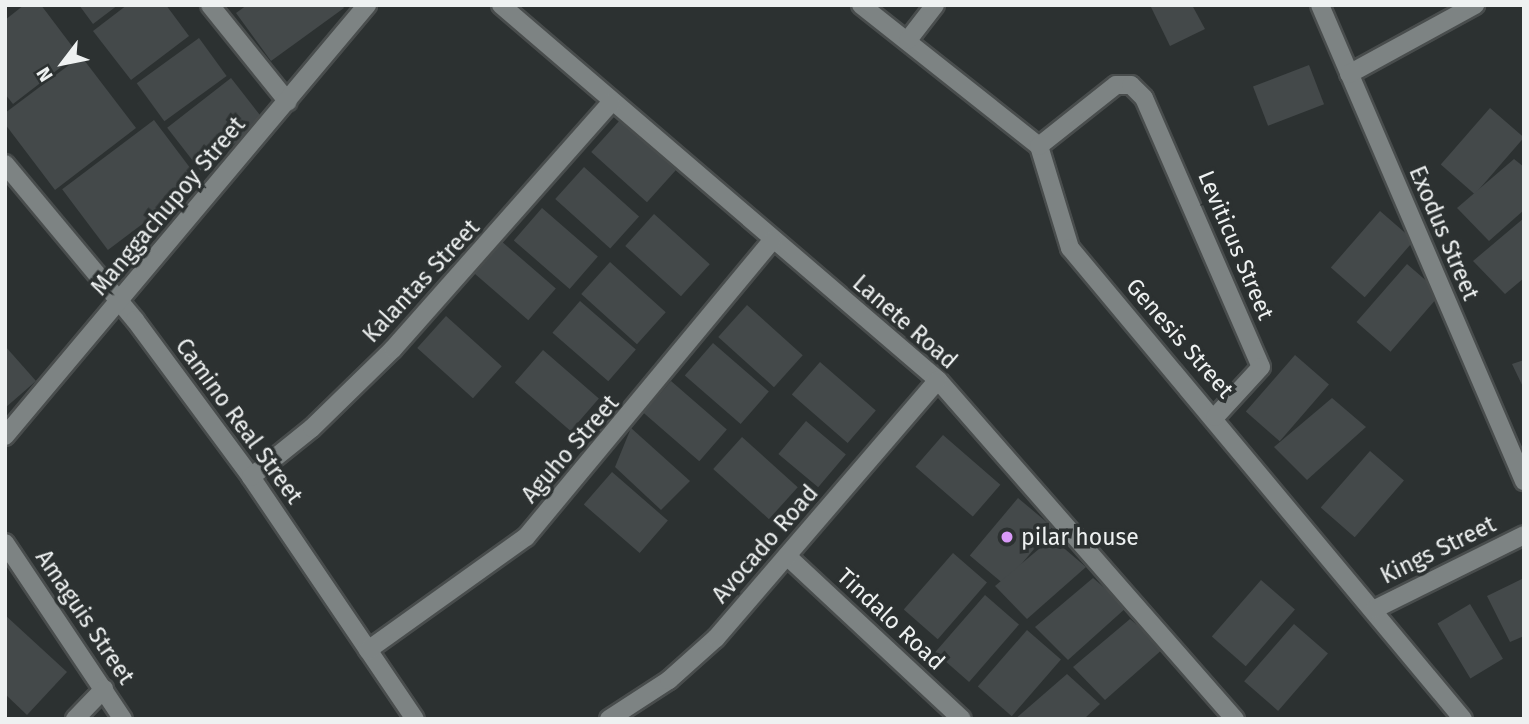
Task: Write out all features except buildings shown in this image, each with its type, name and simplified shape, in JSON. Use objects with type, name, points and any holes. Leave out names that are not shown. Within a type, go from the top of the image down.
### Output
[{"type":"street","points":[[210,5],[288,102]]},
{"type":"street","name":"Manggachupoy Street","points":[[5,436],[367,5]]},
{"type":"street","name":"Lanete Road","points":[[501,5],[611,103],[938,380],[1235,719]]},
{"type":"street","points":[[861,5],[1039,146]]},
{"type":"street","points":[[908,40],[935,5]]},
{"type":"street","name":"Exodus Street","points":[[1320,5],[1524,481]]},
{"type":"street","points":[[1349,74],[1475,5]]},
{"type":"street","name":"Leviticus Street","points":[[1039,146],[1116,85],[1131,85],[1155,119],[1261,367],[1216,417]]},
{"type":"street","name":"Kalantas Street","points":[[251,477],[312,428],[393,349],[611,103]]},
{"type":"street","name":"Genesis Street","points":[[1039,146],[1070,248],[1216,417],[1463,719]]},
{"type":"street","name":"Camino Real Street","points":[[5,164],[120,301],[251,477],[415,719]]},
{"type":"street","name":"Aguho Street","points":[[368,650],[526,537],[772,241]]},
{"type":"street","name":"Avocado Road","points":[[609,719],[669,680],[716,638],[938,380]]},
{"type":"street","name":"Kings Street","points":[[1375,609],[1524,535]]},
{"type":"street","name":"Amaguis Street","points":[[5,543],[123,719]]},
{"type":"street","name":"Tindalo Road","points":[[787,556],[962,719]]},
{"type":"street","points":[[75,719],[104,689]]},
{"type":"place","name":"pilar house","points":[[1007,537]]}]
